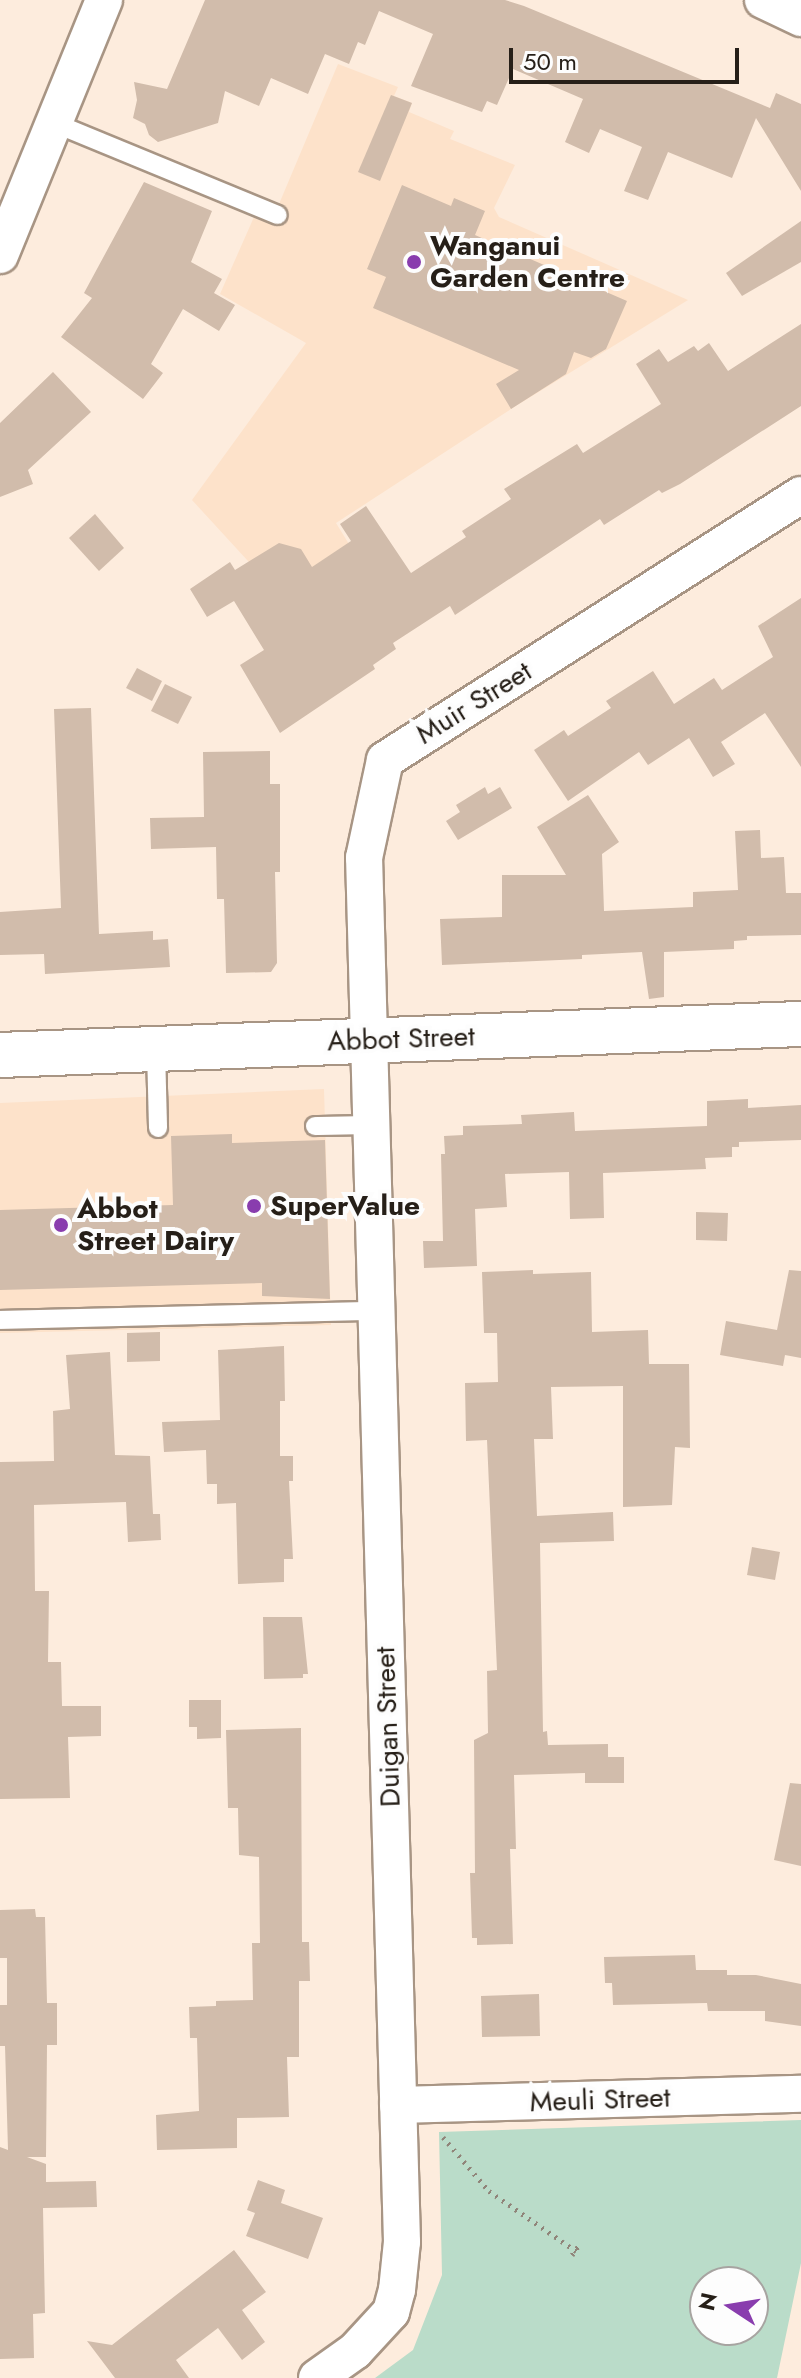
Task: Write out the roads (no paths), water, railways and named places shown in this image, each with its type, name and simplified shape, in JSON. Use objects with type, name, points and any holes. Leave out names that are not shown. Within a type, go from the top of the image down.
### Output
[{"type":"street","points":[[0,255],[104,0]]},
{"type":"street","points":[[763,0],[801,18]]},
{"type":"street","name":"Muir Street","points":[[370,1041],[364,858],[385,760],[801,495]]},
{"type":"street","name":"Abbot Street","points":[[0,1055],[801,1024]]},
{"type":"street","name":"Duigan Street","points":[[317,2378],[376,2332],[391,2312],[397,2290],[413,2105],[377,1311],[370,1041]]},
{"type":"street","name":"Meuli Street","points":[[413,2105],[801,2094]]},
{"type":"lane","points":[[52,122],[278,215]]},
{"type":"lane","points":[[156,1050],[158,1128]]},
{"type":"lane","points":[[315,1126],[372,1125]]},
{"type":"lane","points":[[0,1320],[377,1311]]},
{"type":"place","name":"Wanganui Garden Centre","points":[[414,262]]},
{"type":"place","name":"SuperValue","points":[[254,1206]]},
{"type":"place","name":"Abbot Street Dairy","points":[[61,1225]]}]
